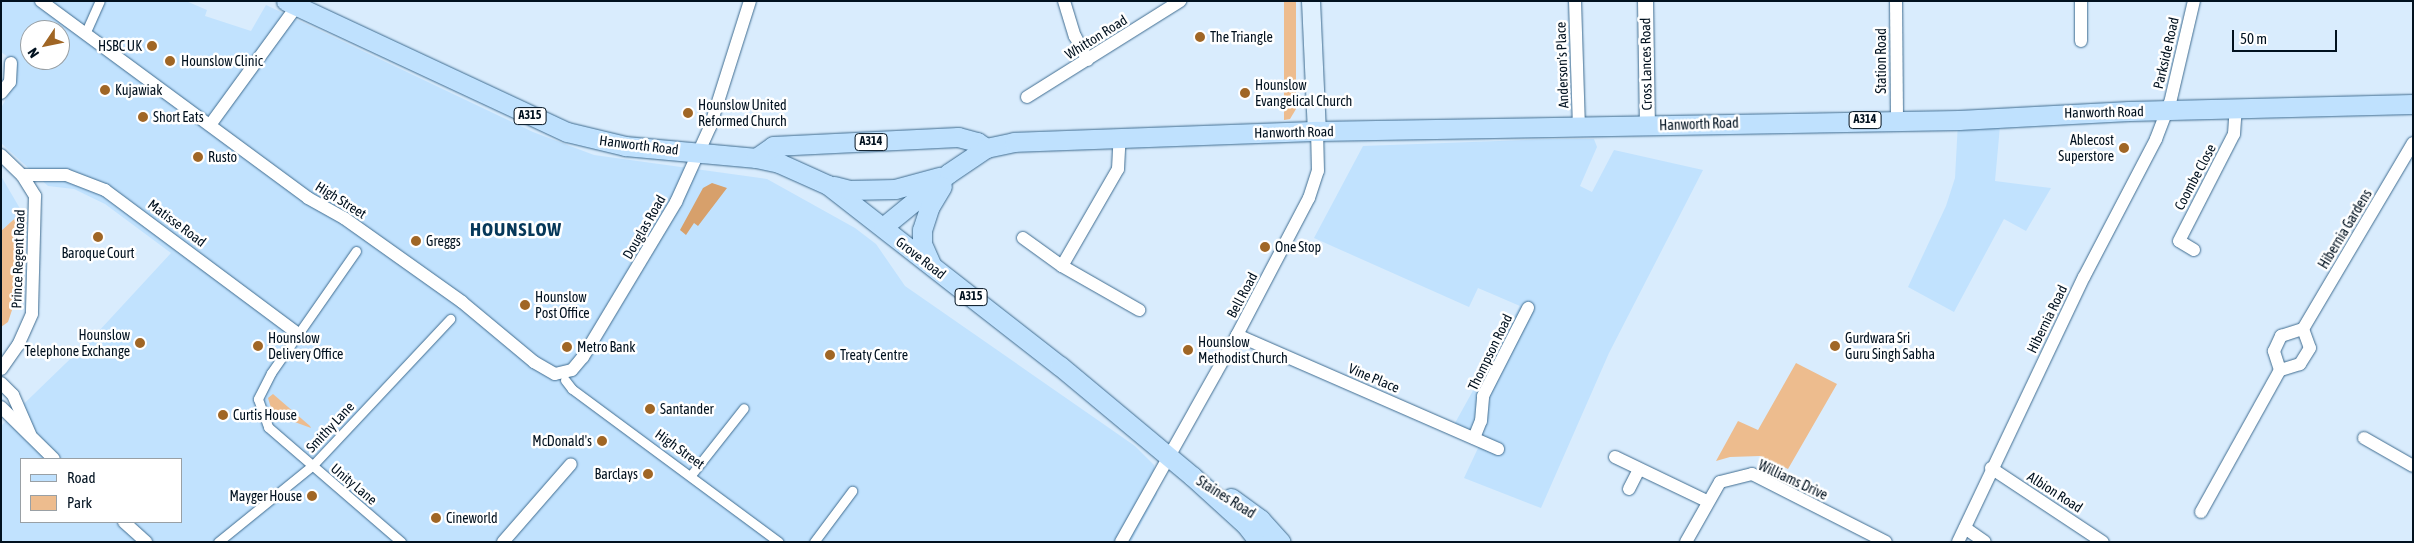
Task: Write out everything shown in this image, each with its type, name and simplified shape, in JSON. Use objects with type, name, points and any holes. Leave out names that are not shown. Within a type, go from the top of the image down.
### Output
[{"type":"main road","points":[[1311,1],[1317,131]]},
{"type":"main road","name":"Hanworth Road","points":[[291,4],[567,132],[604,143],[756,158]]},
{"type":"main road","name":"Hanworth Road","points":[[880,224],[986,148],[1014,142],[1120,136],[1317,131],[1579,128],[2413,104]]},
{"type":"main road","name":"A314","points":[[756,158],[773,146],[958,137],[977,142],[986,148]]},
{"type":"main road","name":"Grove Road","points":[[756,158],[788,167],[828,185],[1060,366],[1168,456]]},
{"type":"main road","name":"Hanworth Road","points":[[828,185],[850,190],[874,190],[928,182],[951,172]]},
{"type":"main road","points":[[936,270],[924,251],[922,230],[930,206],[951,172]]},
{"type":"main road","points":[[880,224],[897,202],[928,182]]},
{"type":"main road","name":"Staines Road","points":[[1168,456],[1245,524],[1259,542]]},
{"type":"main road","name":"Staines Road","points":[[1192,476],[1260,518],[1281,542]]},
{"type":"street","name":"High Street","points":[[41,1],[308,198],[344,218],[462,302],[550,372],[563,373],[575,368],[609,313]]},
{"type":"street","points":[[85,34],[100,1]]},
{"type":"street","name":"Douglas Road","points":[[609,313],[658,235],[700,153],[734,59],[750,1]]},
{"type":"street","points":[[1064,1],[1074,36],[1088,60]]},
{"type":"street","name":"Whitton Road","points":[[1027,97],[1180,1]]},
{"type":"street","name":"Anderson's Place","points":[[1575,1],[1579,128]]},
{"type":"street","name":"Cross Lances Road","points":[[1645,1],[1646,126]]},
{"type":"street","name":"Station Road","points":[[1896,1],[1897,120]]},
{"type":"street","points":[[2081,1],[2081,41]]},
{"type":"street","name":"Parkside Road","points":[[2166,111],[2194,1]]},
{"type":"street","points":[[210,124],[291,4]]},
{"type":"street","points":[[1,92],[10,82],[11,63]]},
{"type":"street","name":"Coombe Close","points":[[2194,250],[2179,241],[2234,134],[2236,108]]},
{"type":"street","name":"Hibernia Road","points":[[1958,542],[1966,528],[1991,468],[2084,278],[2156,139],[2166,111]]},
{"type":"street","name":"Bell Road","points":[[1121,542],[1238,335],[1309,198],[1318,171],[1317,131]]},
{"type":"street","points":[[1062,266],[1118,169],[1120,136]]},
{"type":"street","name":"Hibernia Gardens","points":[[2303,329],[2413,143]]},
{"type":"street","name":"Prince Regent Road","points":[[1,155],[22,175],[36,196],[35,301],[26,330],[1,368]]},
{"type":"street","name":"Matisse Road","points":[[22,175],[66,175],[84,179],[105,190],[298,334]]},
{"type":"street","points":[[1023,238],[1062,266],[1139,310]]},
{"type":"street","points":[[298,334],[356,251]]},
{"type":"street","name":"Thompson Road","points":[[1474,438],[1481,421],[1483,396],[1528,308]]},
{"type":"street","name":"Smithy Lane","points":[[218,542],[312,466],[450,319]]},
{"type":"street","points":[[2201,512],[2280,370],[2300,364],[2310,348],[2303,329],[2281,336],[2274,351],[2280,370]]},
{"type":"street","name":"Unity Lane","points":[[298,334],[263,384],[258,399],[268,427],[401,542]]},
{"type":"street","name":"Vine Place","points":[[1238,335],[1498,449]]},
{"type":"street","name":"High Street","points":[[565,380],[572,389],[691,475],[779,542]]},
{"type":"street","points":[[1,383],[13,395],[32,438]]},
{"type":"street","points":[[1,407],[53,458]]},
{"type":"street","points":[[691,475],[744,408]]},
{"type":"street","points":[[2364,438],[2413,466]]},
{"type":"street","points":[[1615,457],[1707,501]]},
{"type":"street","points":[[503,542],[571,464]]},
{"type":"street","name":"Albion Road","points":[[1991,468],[2103,542]]},
{"type":"street","points":[[1629,489],[1640,469]]},
{"type":"street","name":"Williams Drive","points":[[1686,542],[1707,501],[1720,482],[1752,474],[1886,542]]},
{"type":"street","points":[[814,542],[852,491]]},
{"type":"street","points":[[1260,518],[1289,542]]},
{"type":"street","points":[[125,523],[146,542]]},
{"type":"street","points":[[1966,528],[1985,542]]},
{"type":"shaded area","points":[[1,1],[186,1],[207,10],[205,16],[251,31],[266,5],[533,132],[594,155],[767,179],[855,228],[876,244],[905,286],[1135,446],[1154,465],[1157,494],[1131,542],[1,542],[1,426],[98,332],[171,253],[105,204],[74,189],[48,186],[1,143],[1,108],[17,79],[16,63],[1,52]]},
{"type":"shaded area","points":[[2001,115],[1995,181],[2051,188],[2026,231],[2004,219],[1954,312],[1908,287],[1946,206],[1955,178],[1958,122]]},
{"type":"shaded area","points":[[1594,139],[1597,147],[1580,186],[1592,192],[1614,150],[1703,170],[1609,353],[1541,508],[1464,478],[1479,446],[1450,432],[1520,306],[1478,288],[1469,307],[1314,238],[1363,146]]},
{"type":"shaded area","points":[[1,176],[22,212],[1,231]]},
{"type":"shaded area","points":[[712,183],[727,188],[698,226],[694,223],[686,235],[680,230],[703,188]]},
{"type":"green space","points":[[1284,1],[1296,1],[1296,109],[1290,119],[1284,120]]},
{"type":"green space","points":[[22,212],[14,304],[8,322],[1,327],[1,231]]},
{"type":"green space","points":[[1796,363],[1837,384],[1788,469],[1760,456],[1730,457],[1716,461],[1738,421],[1758,430]]},
{"type":"green space","points":[[273,394],[311,428],[273,414],[268,398]]},
{"type":"place","name":"The Triangle","points":[[1200,37]]},
{"type":"place","name":"HSBC UK","points":[[152,46]]},
{"type":"place","name":"Hounslow Clinic","points":[[170,61]]},
{"type":"place","name":"Kujawiak","points":[[105,90]]},
{"type":"place","name":"Hounslow Evangelical Church","points":[[1245,93]]},
{"type":"place","name":"Hounslow United Reformed Church","points":[[688,113]]},
{"type":"place","name":"Short Eats","points":[[143,117]]},
{"type":"place","name":"Ablecost Superstore","points":[[2124,148]]},
{"type":"place","name":"Rusto","points":[[198,157]]},
{"type":"place","name":"Baroque Court","points":[[98,237]]},
{"type":"place","name":"Greggs","points":[[416,241]]},
{"type":"place","name":"One Stop","points":[[1265,247]]},
{"type":"place","name":"Hounslow Post Office","points":[[525,305]]},
{"type":"place","name":"Hounslow Telephone Exchange","points":[[140,343]]},
{"type":"place","name":"Hounslow Delivery Office","points":[[258,346]]},
{"type":"place","name":"Gurdwara Sri Guru Singh Sabha","points":[[1835,346]]},
{"type":"place","name":"Metro Bank","points":[[567,347]]},
{"type":"place","name":"Hounslow Methodist Church","points":[[1188,350]]},
{"type":"place","name":"Treaty Centre","points":[[830,355]]},
{"type":"place","name":"Santander","points":[[650,409]]},
{"type":"place","name":"Curtis House","points":[[223,415]]},
{"type":"place","name":"McDonald's","points":[[602,441]]},
{"type":"place","name":"Barclays","points":[[648,474]]},
{"type":"place","name":"Mayger House","points":[[312,496]]},
{"type":"place","name":"Cineworld","points":[[436,518]]},
{"type":"district","name":"HOUNSLOW","points":[[516,230]]}]
